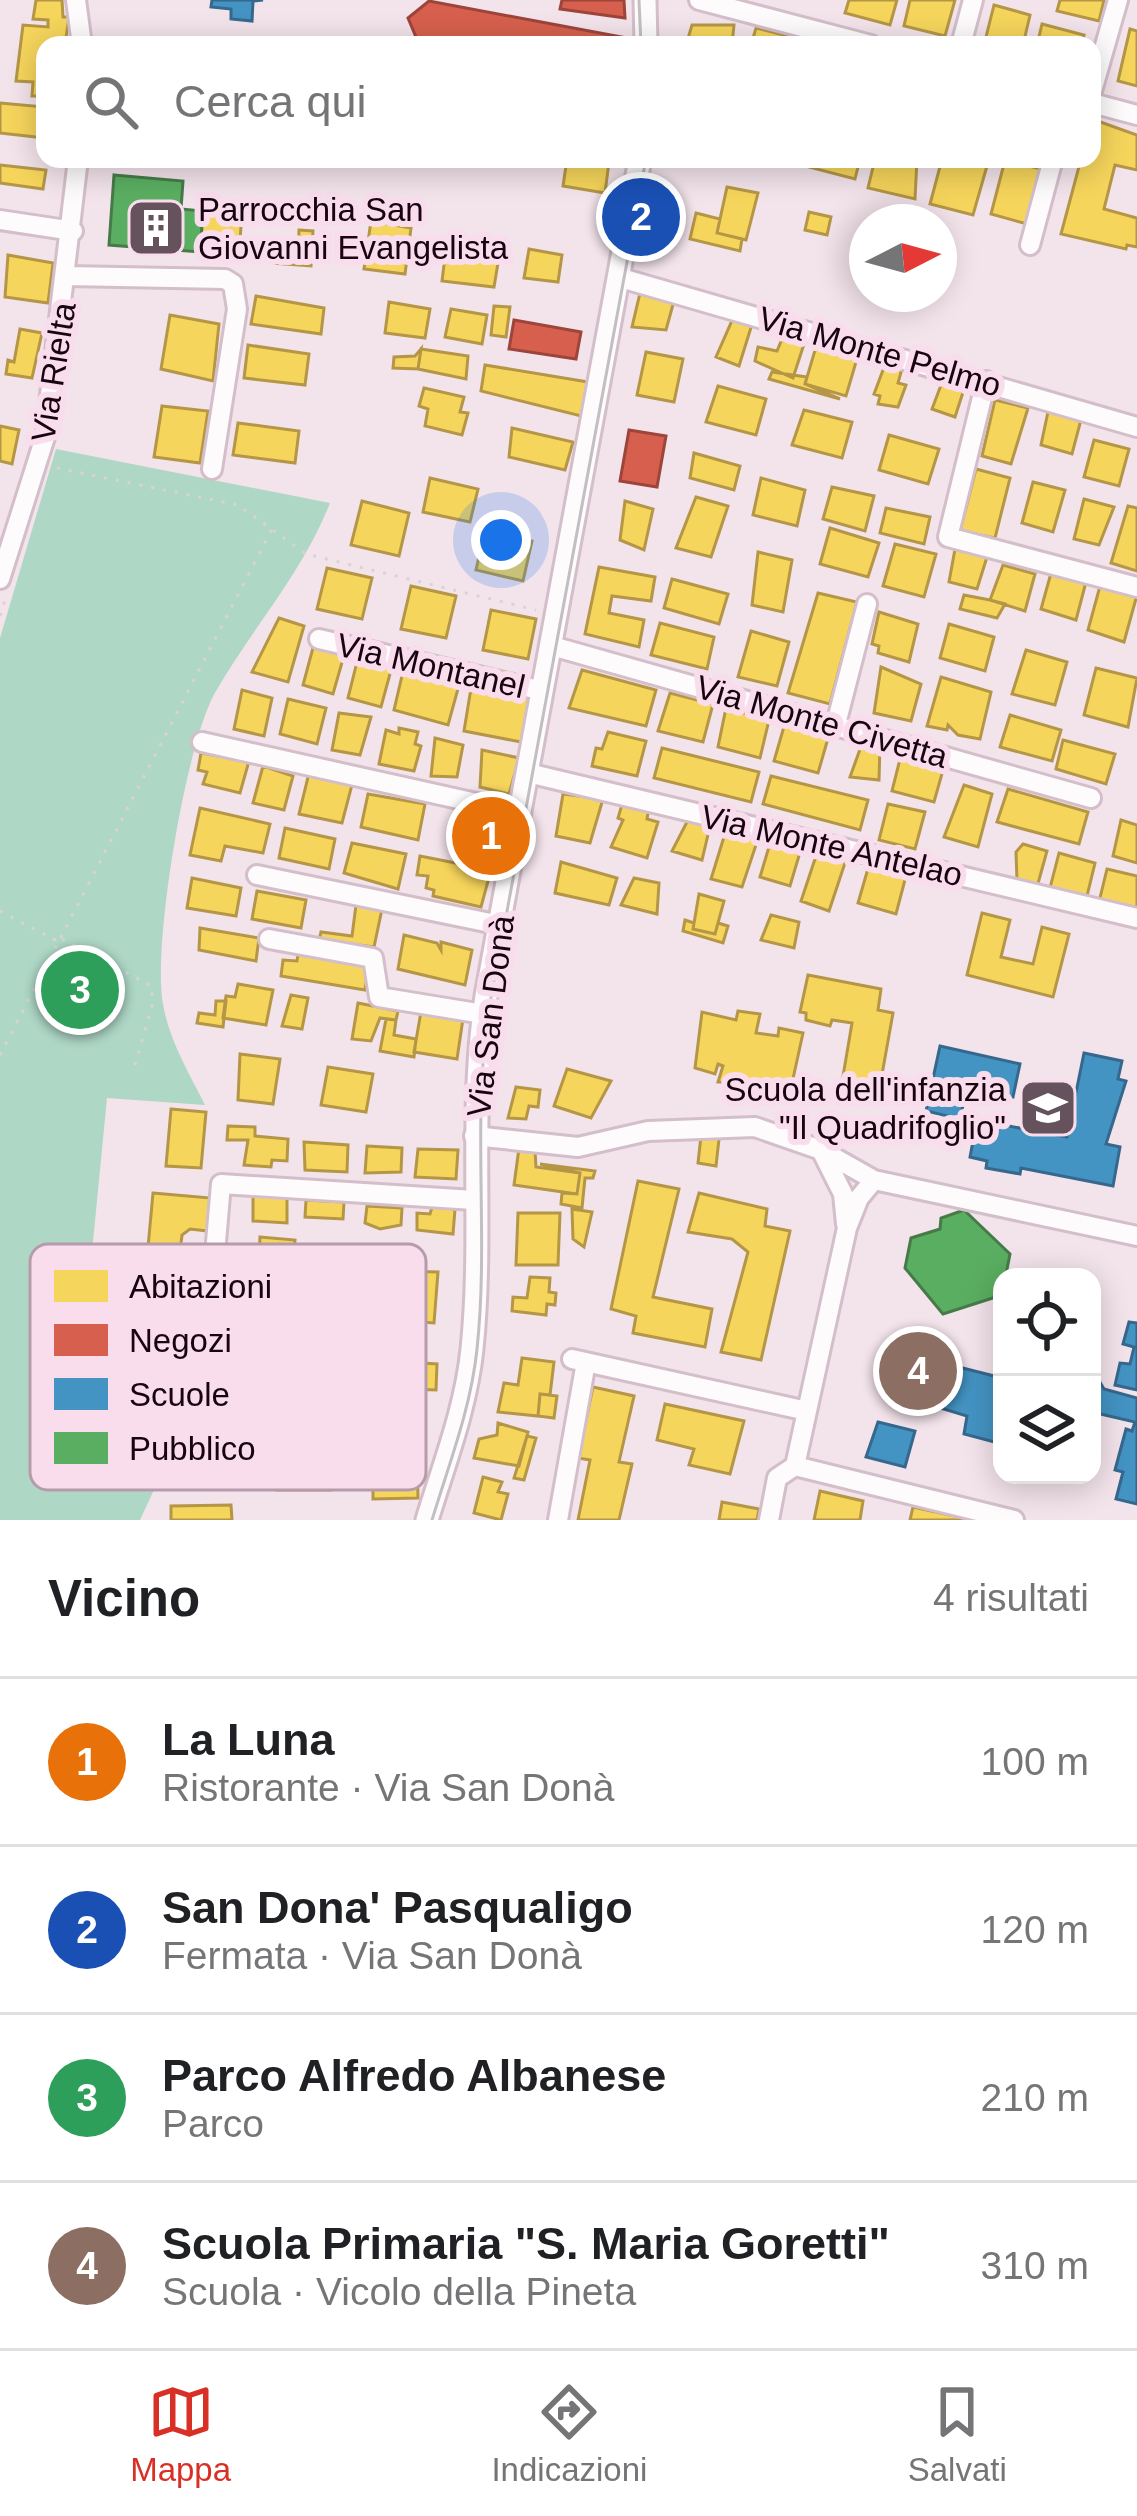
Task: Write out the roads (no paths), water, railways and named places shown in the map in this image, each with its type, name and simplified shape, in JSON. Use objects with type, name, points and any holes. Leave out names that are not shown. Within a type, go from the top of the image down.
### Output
[{"type":"street","points":[[76,0],[81,36]]},
{"type":"street","points":[[645,0],[646,36]]},
{"type":"street","points":[[700,0],[837,36]]},
{"type":"street","points":[[963,36],[973,0]]},
{"type":"street","points":[[1101,60],[1118,0]]},
{"type":"street","points":[[1101,105],[1137,115]]},
{"type":"street","name":"Via Rielta","points":[[0,579],[37,465],[73,232],[77,168]]},
{"type":"street","name":"Via San Donà","points":[[428,1520],[469,1373],[474,1136],[483,1014],[639,168]]},
{"type":"street","points":[[1030,245],[1051,168]]},
{"type":"street","points":[[0,220],[73,232]]},
{"type":"street","points":[[67,276],[225,279],[232,284],[238,309],[212,469]]},
{"type":"street","name":"Via Monte Pelmo","points":[[621,278],[1137,427]]},
{"type":"street","points":[[986,381],[948,538],[1137,587]]},
{"type":"street","points":[[836,724],[867,604]]},
{"type":"street","name":"Via Montanel","points":[[319,639],[543,691]]},
{"type":"street","name":"Via Monte Civetta","points":[[552,646],[1091,798]]},
{"type":"street","points":[[202,742],[521,813]]},
{"type":"street","name":"Via Monte Antelao","points":[[528,773],[1137,918]]},
{"type":"street","points":[[257,875],[500,925]]},
{"type":"street","points":[[269,939],[373,958],[379,997],[483,1014]]},
{"type":"street","points":[[474,1136],[578,1147],[648,1131],[742,1127],[775,1131],[874,1180],[1137,1236]]},
{"type":"street","points":[[821,1150],[842,1194],[847,1228]]},
{"type":"street","points":[[770,1520],[778,1478],[795,1466],[847,1228],[859,1198],[874,1180]]},
{"type":"street","points":[[216,1244],[221,1184],[474,1200]]},
{"type":"street","points":[[558,1520],[579,1360],[807,1411]]},
{"type":"street","points":[[795,1466],[1013,1520]]},
{"type":"tram line","points":[[639,0],[641,36]]},
{"type":"tram line","points":[[432,1520],[465,1414],[477,1349],[482,1265],[481,1098],[488,1014],[644,168]]},
{"type":"place","name":"San Dona' Pasqualigo","points":[[641,217]]},
{"type":"place","name":"Parrocchia San Giovanni Evangelista","points":[[156,228]]},
{"type":"place","name":"La Luna","points":[[491,836]]},
{"type":"place","name":"Parco Alfredo Albanese","points":[[80,990]]},
{"type":"place","name":"Scuola dell'infanzia \"Il Quadrifoglio\"","points":[[1048,1108]]},
{"type":"place","name":"Scuola Primaria \"S. Maria Goretti\"","points":[[918,1371]]}]
